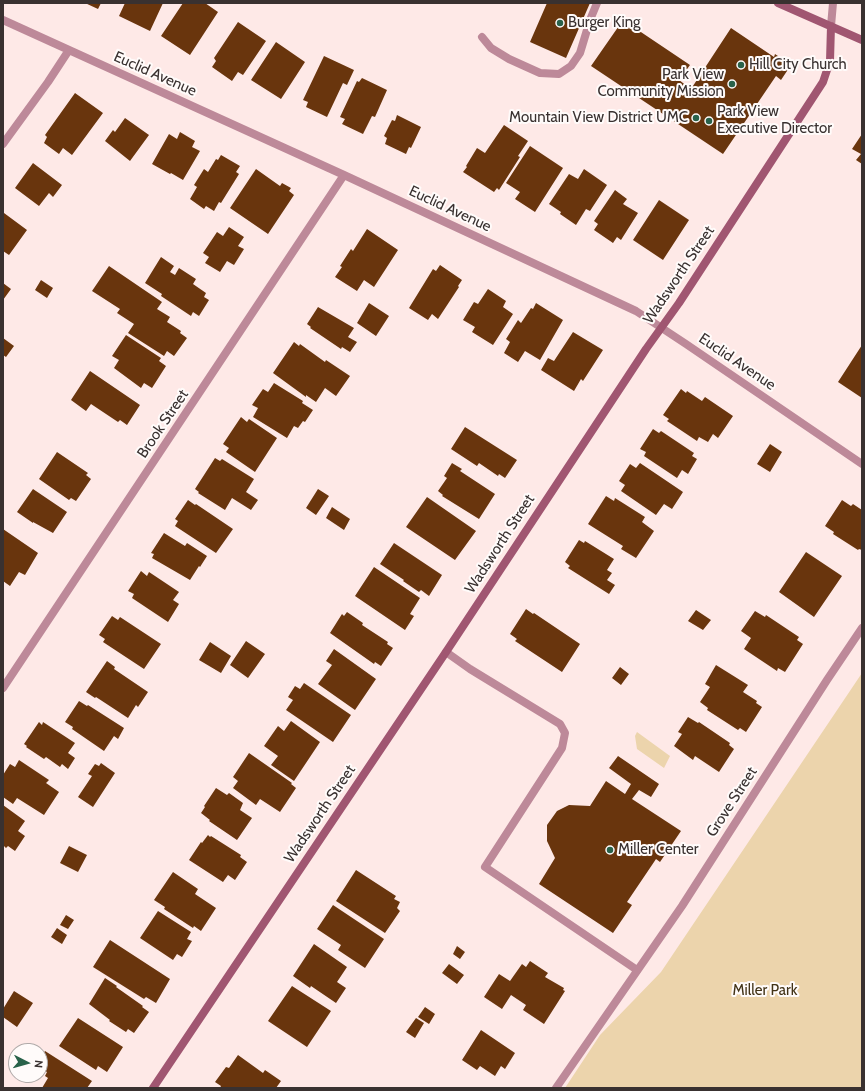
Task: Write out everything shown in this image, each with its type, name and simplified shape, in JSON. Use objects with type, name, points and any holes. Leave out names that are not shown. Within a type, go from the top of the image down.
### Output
[{"type":"street","points":[[482,37],[491,48],[509,59],[540,73],[559,74],[571,66],[580,53],[597,3]]},
{"type":"street","points":[[778,3],[862,40]]},
{"type":"street","name":"Wadsworth Street","points":[[153,1088],[446,652],[646,349],[729,227],[823,82],[830,62],[833,3]]},
{"type":"street","name":"Euclid Avenue","points":[[3,20],[344,175],[636,311],[862,464]]},
{"type":"street","points":[[3,144],[48,82],[69,50]]},
{"type":"street","name":"Brook Street","points":[[3,688],[304,238],[344,175]]},
{"type":"street","name":"Grove Street","points":[[556,1088],[682,906],[862,628]]},
{"type":"street","points":[[446,652],[470,669],[560,724],[565,733],[562,748],[485,867],[637,970]]},
{"type":"green space","name":"Miller Park","points":[[862,673],[862,1088],[565,1088],[600,1035],[661,972]]},
{"type":"green space","points":[[637,732],[670,756],[664,768],[637,749],[635,736]]},
{"type":"building","points":[[85,3],[101,3],[98,9]]},
{"type":"building","points":[[125,3],[163,3],[150,31],[119,16]]},
{"type":"building","points":[[183,3],[205,3],[218,12],[190,55],[161,36]]},
{"type":"building","name":"Burger King","points":[[547,3],[590,3],[566,58],[530,42]]},
{"type":"building","name":"Park View Community Mission","points":[[623,20],[690,65],[679,80],[691,89],[731,28],[774,57],[775,54],[791,65],[781,80],[776,76],[723,154],[591,66]]},
{"type":"building","points":[[238,22],[266,41],[243,75],[238,72],[232,81],[212,67],[216,61],[214,58]]},
{"type":"building","points":[[276,42],[305,62],[281,99],[251,80]]},
{"type":"building","points":[[324,56],[354,70],[347,85],[343,83],[327,117],[306,107],[308,102],[303,100]]},
{"type":"building","points":[[362,78],[387,90],[375,117],[372,116],[363,134],[342,124],[345,119],[340,117],[357,81],[359,82]]},
{"type":"building","points":[[75,93],[103,113],[72,155],[63,148],[59,154],[44,143],[47,137],[45,135]]},
{"type":"building","points":[[397,115],[421,127],[411,148],[409,147],[406,154],[385,144],[387,138],[384,136],[392,120],[395,121]]},
{"type":"building","points":[[125,118],[149,135],[130,161],[105,141],[113,130],[115,132]]},
{"type":"building","points":[[504,125],[528,141],[518,156],[520,157],[499,190],[497,188],[494,192],[463,172],[477,148],[485,153]]},
{"type":"building","points":[[180,132],[195,141],[192,147],[200,151],[183,180],[152,164],[169,134],[177,139]]},
{"type":"building","points":[[862,134],[862,164],[856,160],[861,154],[852,149]]},
{"type":"building","points":[[530,146],[563,168],[535,212],[515,199],[520,192],[506,183]]},
{"type":"building","points":[[221,155],[240,166],[236,172],[239,174],[221,203],[219,202],[214,211],[206,206],[204,209],[190,199],[197,187],[194,185],[204,169],[208,172],[216,159],[218,160]]},
{"type":"building","points":[[33,163],[62,185],[53,197],[49,193],[39,206],[15,188]]},
{"type":"building","points":[[256,169],[280,186],[282,183],[291,188],[289,191],[294,195],[268,234],[230,208]]},
{"type":"building","points":[[584,169],[607,185],[590,211],[586,209],[576,225],[549,204],[569,174],[578,179]]},
{"type":"building","points":[[615,190],[627,199],[623,204],[638,213],[621,240],[617,237],[613,243],[594,230],[598,224],[594,221]]},
{"type":"building","points":[[659,200],[689,220],[663,260],[633,240]]},
{"type":"building","points":[[4,213],[27,230],[9,255],[3,251]]},
{"type":"building","points":[[229,227],[244,237],[238,246],[244,249],[234,265],[227,261],[220,272],[205,263],[209,257],[203,253],[217,232],[223,236]]},
{"type":"building","points":[[367,229],[398,250],[374,287],[364,280],[357,291],[335,277],[351,249],[353,251]]},
{"type":"building","points":[[161,257],[174,266],[170,272],[175,275],[179,268],[196,279],[193,284],[206,293],[204,297],[209,300],[199,316],[193,312],[191,316],[161,296],[162,294],[145,283]]},
{"type":"building","points":[[440,265],[462,280],[438,319],[432,314],[428,320],[409,308],[433,269],[436,271]]},
{"type":"building","points":[[109,266],[162,302],[157,309],[170,317],[167,322],[181,331],[180,333],[187,338],[174,356],[167,351],[164,356],[128,333],[134,324],[117,313],[120,309],[92,291]]},
{"type":"building","points":[[41,280],[53,288],[47,298],[35,290]]},
{"type":"building","points":[[3,283],[11,289],[3,300]]},
{"type":"building","points":[[488,289],[506,301],[503,307],[513,314],[493,345],[472,332],[475,327],[463,320],[474,302],[478,304]]},
{"type":"building","points":[[369,303],[389,316],[376,336],[357,323]]},
{"type":"building","points":[[536,303],[563,320],[540,360],[525,351],[518,362],[504,353],[510,342],[506,339],[518,320],[521,323]]},
{"type":"building","points":[[318,307],[354,328],[348,337],[357,342],[350,352],[342,347],[341,349],[310,328],[311,327],[307,324]]},
{"type":"building","points":[[573,332],[603,350],[583,381],[581,379],[574,391],[541,370],[548,358],[554,361]]},
{"type":"building","points":[[126,335],[161,358],[159,361],[166,366],[152,388],[144,383],[141,388],[114,368],[119,360],[112,356]]},
{"type":"building","points":[[3,338],[14,346],[6,357],[3,355]]},
{"type":"building","points":[[294,342],[299,346],[300,344],[325,362],[326,360],[350,376],[336,396],[325,388],[316,402],[306,395],[306,397],[273,373]]},
{"type":"building","points":[[862,345],[862,398],[838,382]]},
{"type":"building","points":[[90,371],[140,405],[127,425],[120,420],[118,422],[91,404],[86,411],[71,400]]},
{"type":"building","points":[[274,383],[303,401],[302,403],[313,410],[305,422],[303,421],[298,428],[294,426],[287,438],[253,417],[258,408],[252,405],[263,389],[268,392]]},
{"type":"building","points":[[681,389],[686,393],[687,391],[702,401],[705,397],[733,416],[718,438],[713,434],[708,442],[699,437],[697,441],[667,421],[669,419],[663,415]]},
{"type":"building","points":[[241,417],[247,422],[249,419],[277,438],[255,472],[226,452],[229,448],[223,444]]},
{"type":"building","points":[[465,427],[517,460],[505,478],[499,474],[498,476],[479,463],[477,466],[451,449]]},
{"type":"building","points":[[653,429],[659,433],[661,431],[694,453],[692,456],[697,459],[688,474],[682,470],[677,478],[644,456],[646,452],[640,449]]},
{"type":"building","points":[[770,444],[782,452],[770,472],[757,464]]},
{"type":"building","points":[[57,452],[88,473],[86,475],[91,479],[76,501],[71,498],[69,500],[39,479]]},
{"type":"building","points":[[215,458],[220,461],[222,459],[254,479],[246,492],[258,500],[251,510],[232,498],[225,510],[198,493],[199,492],[195,489]]},
{"type":"building","points":[[452,463],[462,469],[460,471],[495,494],[479,519],[442,496],[443,495],[438,491],[447,478],[444,476]]},
{"type":"building","points":[[640,463],[683,492],[672,509],[664,504],[656,515],[621,491],[625,485],[619,481],[630,464],[636,468]]},
{"type":"building","points":[[33,489],[67,512],[53,533],[33,523],[17,512]]},
{"type":"building","points":[[318,489],[329,496],[316,515],[306,508]]},
{"type":"building","points":[[606,496],[614,501],[615,498],[645,517],[642,522],[654,531],[636,558],[621,549],[623,546],[588,524]]},
{"type":"building","points":[[427,497],[476,531],[455,560],[406,527]]},
{"type":"building","points":[[188,500],[233,529],[216,553],[175,526],[178,521],[175,519]]},
{"type":"building","points":[[842,500],[851,506],[853,504],[862,510],[862,550],[858,550],[833,534],[834,532],[825,526]]},
{"type":"building","points":[[332,507],[350,519],[344,530],[326,518]]},
{"type":"building","points":[[3,529],[38,553],[25,575],[19,572],[10,586],[3,581]]},
{"type":"building","points":[[164,533],[185,546],[187,543],[207,556],[190,580],[152,558],[154,554],[151,553]]},
{"type":"building","points":[[579,540],[584,543],[585,541],[614,559],[607,570],[612,573],[607,580],[615,585],[609,594],[568,568],[570,566],[565,562]]},
{"type":"building","points":[[394,543],[442,575],[429,596],[421,590],[419,592],[380,564]]},
{"type":"building","points":[[806,552],[842,576],[814,617],[779,592]]},
{"type":"building","points":[[374,567],[420,598],[410,614],[414,616],[405,630],[355,596]]},
{"type":"building","points":[[141,571],[147,576],[149,572],[179,592],[173,600],[179,604],[168,622],[132,598],[134,594],[128,591]]},
{"type":"building","points":[[526,609],[580,644],[562,672],[515,641],[517,639],[510,634]]},
{"type":"building","points":[[696,610],[711,620],[703,630],[688,621]]},
{"type":"building","points":[[755,611],[765,617],[766,615],[799,637],[797,640],[803,644],[785,672],[778,668],[777,671],[744,649],[751,638],[741,631]]},
{"type":"building","points":[[347,612],[363,623],[362,625],[388,642],[387,644],[393,648],[381,666],[375,662],[374,664],[330,633],[342,614],[344,616]]},
{"type":"building","points":[[112,616],[118,620],[120,617],[161,644],[144,669],[103,642],[105,639],[99,635]]},
{"type":"building","points":[[246,641],[265,654],[248,678],[230,665]]},
{"type":"building","points":[[210,642],[231,656],[221,673],[199,660]]},
{"type":"building","points":[[334,649],[376,679],[355,710],[318,684],[332,665],[326,661]]},
{"type":"building","points":[[107,661],[115,667],[114,669],[148,692],[138,707],[136,705],[128,718],[86,692]]},
{"type":"building","points":[[716,665],[748,685],[743,692],[757,701],[756,703],[762,707],[746,732],[740,728],[738,730],[707,710],[708,708],[700,702],[710,687],[705,684]]},
{"type":"building","points":[[620,667],[629,674],[621,685],[612,678]]},
{"type":"building","points":[[304,683],[351,715],[333,742],[286,710],[293,700],[288,697],[295,686],[300,689]]},
{"type":"building","points":[[79,701],[87,706],[88,705],[124,728],[118,739],[114,736],[104,751],[72,729],[73,727],[65,722]]},
{"type":"building","points":[[688,717],[698,723],[699,722],[730,743],[729,745],[734,749],[719,772],[695,756],[693,760],[674,746],[682,734],[678,732]]},
{"type":"building","points":[[291,721],[320,742],[294,781],[271,765],[278,756],[264,746],[278,726],[284,731]]},
{"type":"building","points":[[39,722],[42,725],[43,722],[75,743],[68,753],[75,758],[68,769],[62,764],[60,767],[46,757],[44,759],[24,744]]},
{"type":"building","points":[[249,753],[292,783],[291,784],[296,788],[280,812],[260,799],[256,805],[233,788],[238,781],[233,777]]},
{"type":"building","name":"Miller Center","points":[[618,756],[659,784],[651,797],[639,790],[632,799],[681,831],[660,862],[656,859],[627,902],[632,905],[613,933],[539,884],[555,858],[547,841],[547,825],[557,811],[569,805],[590,806],[606,781],[625,794],[631,784],[609,768]]},
{"type":"building","points":[[19,760],[49,780],[46,783],[59,792],[44,815],[17,798],[13,804],[3,797],[3,775],[10,764],[15,767]]},
{"type":"building","points":[[101,763],[115,773],[93,807],[78,797],[92,776],[88,774],[95,764],[99,766]]},
{"type":"building","points":[[216,788],[227,795],[229,793],[243,803],[240,810],[252,818],[237,840],[209,821],[210,820],[201,813]]},
{"type":"building","points":[[3,805],[25,821],[18,831],[25,836],[15,851],[8,846],[6,848],[3,845]]},
{"type":"building","points":[[208,835],[241,855],[240,857],[247,862],[235,880],[228,875],[223,882],[189,860],[201,842],[202,843]]},
{"type":"building","points":[[69,846],[87,855],[78,872],[60,863]]},
{"type":"building","points":[[356,870],[396,896],[394,899],[400,902],[397,908],[400,911],[385,933],[336,901]]},
{"type":"building","points":[[173,872],[198,889],[195,894],[216,908],[201,931],[194,926],[193,928],[164,909],[165,907],[154,900]]},
{"type":"building","points":[[333,905],[384,939],[365,968],[338,950],[341,945],[317,929]]},
{"type":"building","points":[[158,911],[191,932],[187,939],[192,941],[182,957],[177,954],[173,960],[140,938]]},
{"type":"building","points":[[66,915],[74,920],[68,929],[60,925]]},
{"type":"building","points":[[57,928],[67,935],[62,944],[51,937]]},
{"type":"building","points":[[110,940],[170,979],[156,1003],[146,997],[144,999],[93,967]]},
{"type":"building","points":[[314,944],[347,967],[337,982],[346,988],[336,1003],[293,976]]},
{"type":"building","points":[[457,946],[465,952],[460,959],[453,954]]},
{"type":"building","points":[[530,961],[548,973],[545,977],[564,988],[563,990],[565,991],[544,1024],[523,1010],[526,1005],[511,995],[502,1009],[484,997],[499,974],[510,981],[522,964],[526,967]]},
{"type":"building","points":[[449,964],[464,975],[457,984],[442,973]]},
{"type":"building","points":[[105,978],[149,1012],[134,1033],[128,1029],[126,1032],[109,1021],[110,1020],[89,1004]]},
{"type":"building","points":[[292,986],[331,1011],[307,1047],[268,1021]]},
{"type":"building","points":[[14,991],[33,1003],[17,1027],[3,1017],[3,1009]]},
{"type":"building","points":[[425,1007],[435,1014],[429,1024],[418,1017]]},
{"type":"building","points":[[78,1018],[123,1047],[107,1072],[98,1066],[96,1070],[59,1046]]},
{"type":"building","points":[[416,1018],[424,1023],[415,1038],[406,1032]]},
{"type":"building","points":[[481,1030],[515,1053],[505,1069],[501,1066],[495,1076],[480,1066],[477,1070],[462,1060]]},
{"type":"building","points":[[48,1053],[92,1081],[87,1088],[42,1088],[45,1083],[48,1083]]},
{"type":"building","points":[[238,1055],[263,1073],[265,1070],[281,1081],[276,1088],[220,1088],[221,1086],[215,1082],[226,1067],[229,1068]]},
{"type":"place","name":"Burger King","points":[[560,23]]},
{"type":"place","name":"Hill City Church","points":[[741,65]]},
{"type":"place","name":"Park View Community Mission","points":[[732,84]]},
{"type":"place","name":"Mountain View District UMC","points":[[696,118]]},
{"type":"place","name":"Park View Executive Director","points":[[709,121]]},
{"type":"place","name":"Miller Center","points":[[610,850]]}]
